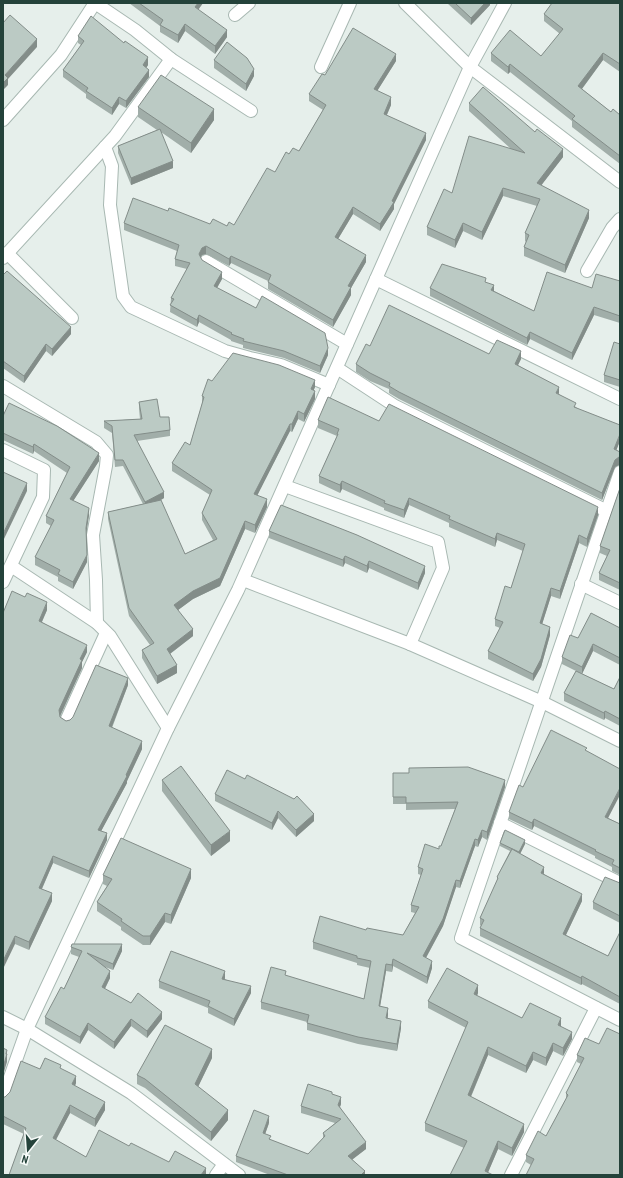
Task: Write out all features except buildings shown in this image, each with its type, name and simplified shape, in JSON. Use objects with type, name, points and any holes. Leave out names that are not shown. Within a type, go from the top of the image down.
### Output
[{"type":"street","points":[[3,120],[61,55],[95,3],[136,30],[171,59],[251,111]]},
{"type":"street","points":[[235,16],[249,3]]},
{"type":"street","points":[[321,68],[350,3]]},
{"type":"street","points":[[405,3],[470,67],[620,182]]},
{"type":"street","points":[[3,1097],[27,1029],[168,728],[243,580],[470,67],[504,3]]},
{"type":"street","points":[[72,318],[5,255],[115,136],[171,59]]},
{"type":"street","points":[[105,147],[112,166],[110,205],[123,296],[131,306],[225,351],[282,365],[329,384]]},
{"type":"street","points":[[587,271],[612,228],[620,219]]},
{"type":"street","points":[[206,261],[347,344]]},
{"type":"street","points":[[376,279],[620,399]]},
{"type":"street","points":[[337,368],[395,406],[607,511]]},
{"type":"street","points":[[3,387],[96,442],[107,455],[92,535],[96,580],[97,623]]},
{"type":"street","points":[[3,450],[44,470],[42,497],[3,582]]},
{"type":"street","points":[[620,472],[461,938],[620,1020]]},
{"type":"street","points":[[284,486],[438,542],[443,568],[410,644]]},
{"type":"street","points":[[11,566],[97,623],[110,636],[168,728]]},
{"type":"street","points":[[243,580],[410,644],[542,702],[620,741]]},
{"type":"street","points":[[581,584],[620,603]]},
{"type":"street","points":[[66,721],[106,633]]},
{"type":"street","points":[[500,823],[620,883]]},
{"type":"street","points":[[511,1175],[596,1008]]},
{"type":"street","points":[[3,1017],[27,1029],[131,1093],[239,1175]]},
{"type":"street","points":[[216,1175],[224,1164]]}]
